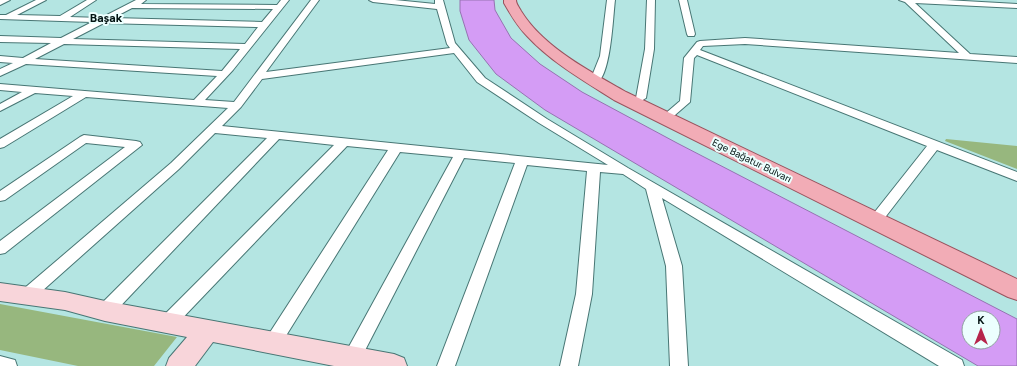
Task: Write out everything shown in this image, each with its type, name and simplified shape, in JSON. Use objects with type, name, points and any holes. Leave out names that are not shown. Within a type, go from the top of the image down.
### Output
[{"type":"main road","name":"Ege Bağatur Bulvarı","points":[[510,0],[510,3],[522,23],[539,41],[597,76],[1017,290]]},
{"type":"main road","name":"Ege Bağatur Bulvarı","points":[[520,0],[521,6],[536,27],[620,96],[877,218],[1017,282]]},
{"type":"main road","points":[[0,292],[64,301],[105,312],[273,342],[359,361],[394,366]]},
{"type":"main road","points":[[179,366],[207,331]]},
{"type":"street","points":[[0,3],[6,0]]},
{"type":"street","points":[[2,18],[42,0]]},
{"type":"street","points":[[60,19],[92,0]]},
{"type":"street","points":[[0,73],[142,0]]},
{"type":"street","points":[[26,296],[174,166],[237,105],[315,0]]},
{"type":"street","points":[[373,0],[440,4],[451,44],[481,80],[543,121],[955,366]]},
{"type":"street","points":[[597,76],[605,56],[612,0]]},
{"type":"street","points":[[641,98],[646,78],[651,24],[650,0]]},
{"type":"street","points":[[683,0],[691,34]]},
{"type":"street","points":[[903,0],[1017,6]]},
{"type":"street","points":[[907,0],[968,57]]},
{"type":"street","points":[[129,6],[282,3]]},
{"type":"street","points":[[197,103],[247,47],[282,3]]},
{"type":"street","points":[[2,18],[264,25]]},
{"type":"street","points":[[0,39],[247,47]]},
{"type":"street","points":[[671,113],[685,102],[689,58],[700,44],[746,42],[1017,60]]},
{"type":"street","points":[[260,76],[457,50]]},
{"type":"street","points":[[695,51],[1017,177]]},
{"type":"street","points":[[0,59],[224,74]]},
{"type":"street","points":[[0,87],[237,105]]},
{"type":"street","points":[[0,108],[33,90]]},
{"type":"street","points":[[0,144],[84,94]]},
{"type":"street","points":[[213,129],[626,171]]},
{"type":"street","points":[[105,312],[276,136]]},
{"type":"street","points":[[0,197],[84,139],[136,145],[0,249]]},
{"type":"street","points":[[167,323],[343,143]]},
{"type":"street","points":[[877,218],[934,145]]},
{"type":"street","points":[[273,342],[396,148]]},
{"type":"street","points":[[359,361],[460,155]]},
{"type":"street","points":[[446,366],[522,161]]},
{"type":"street","points":[[569,366],[584,294],[594,168]]},
{"type":"street","points":[[652,186],[674,266],[679,366]]},
{"type":"street","points":[[0,364],[8,366]]},
{"type":"green space","points":[[946,139],[1017,146],[1017,169],[945,141]]},
{"type":"green space","points":[[0,304],[177,337],[154,366],[78,366],[0,350]]},
{"type":"shaded area","points":[[460,0],[494,0],[495,10],[511,38],[540,64],[582,92],[677,143],[1000,310],[961,310],[961,350],[1001,350],[1001,311],[1017,319],[1017,366],[978,366],[545,110],[496,74],[469,40],[460,11]]},
{"type":"district","name":"Başak","points":[[106,18]]}]
